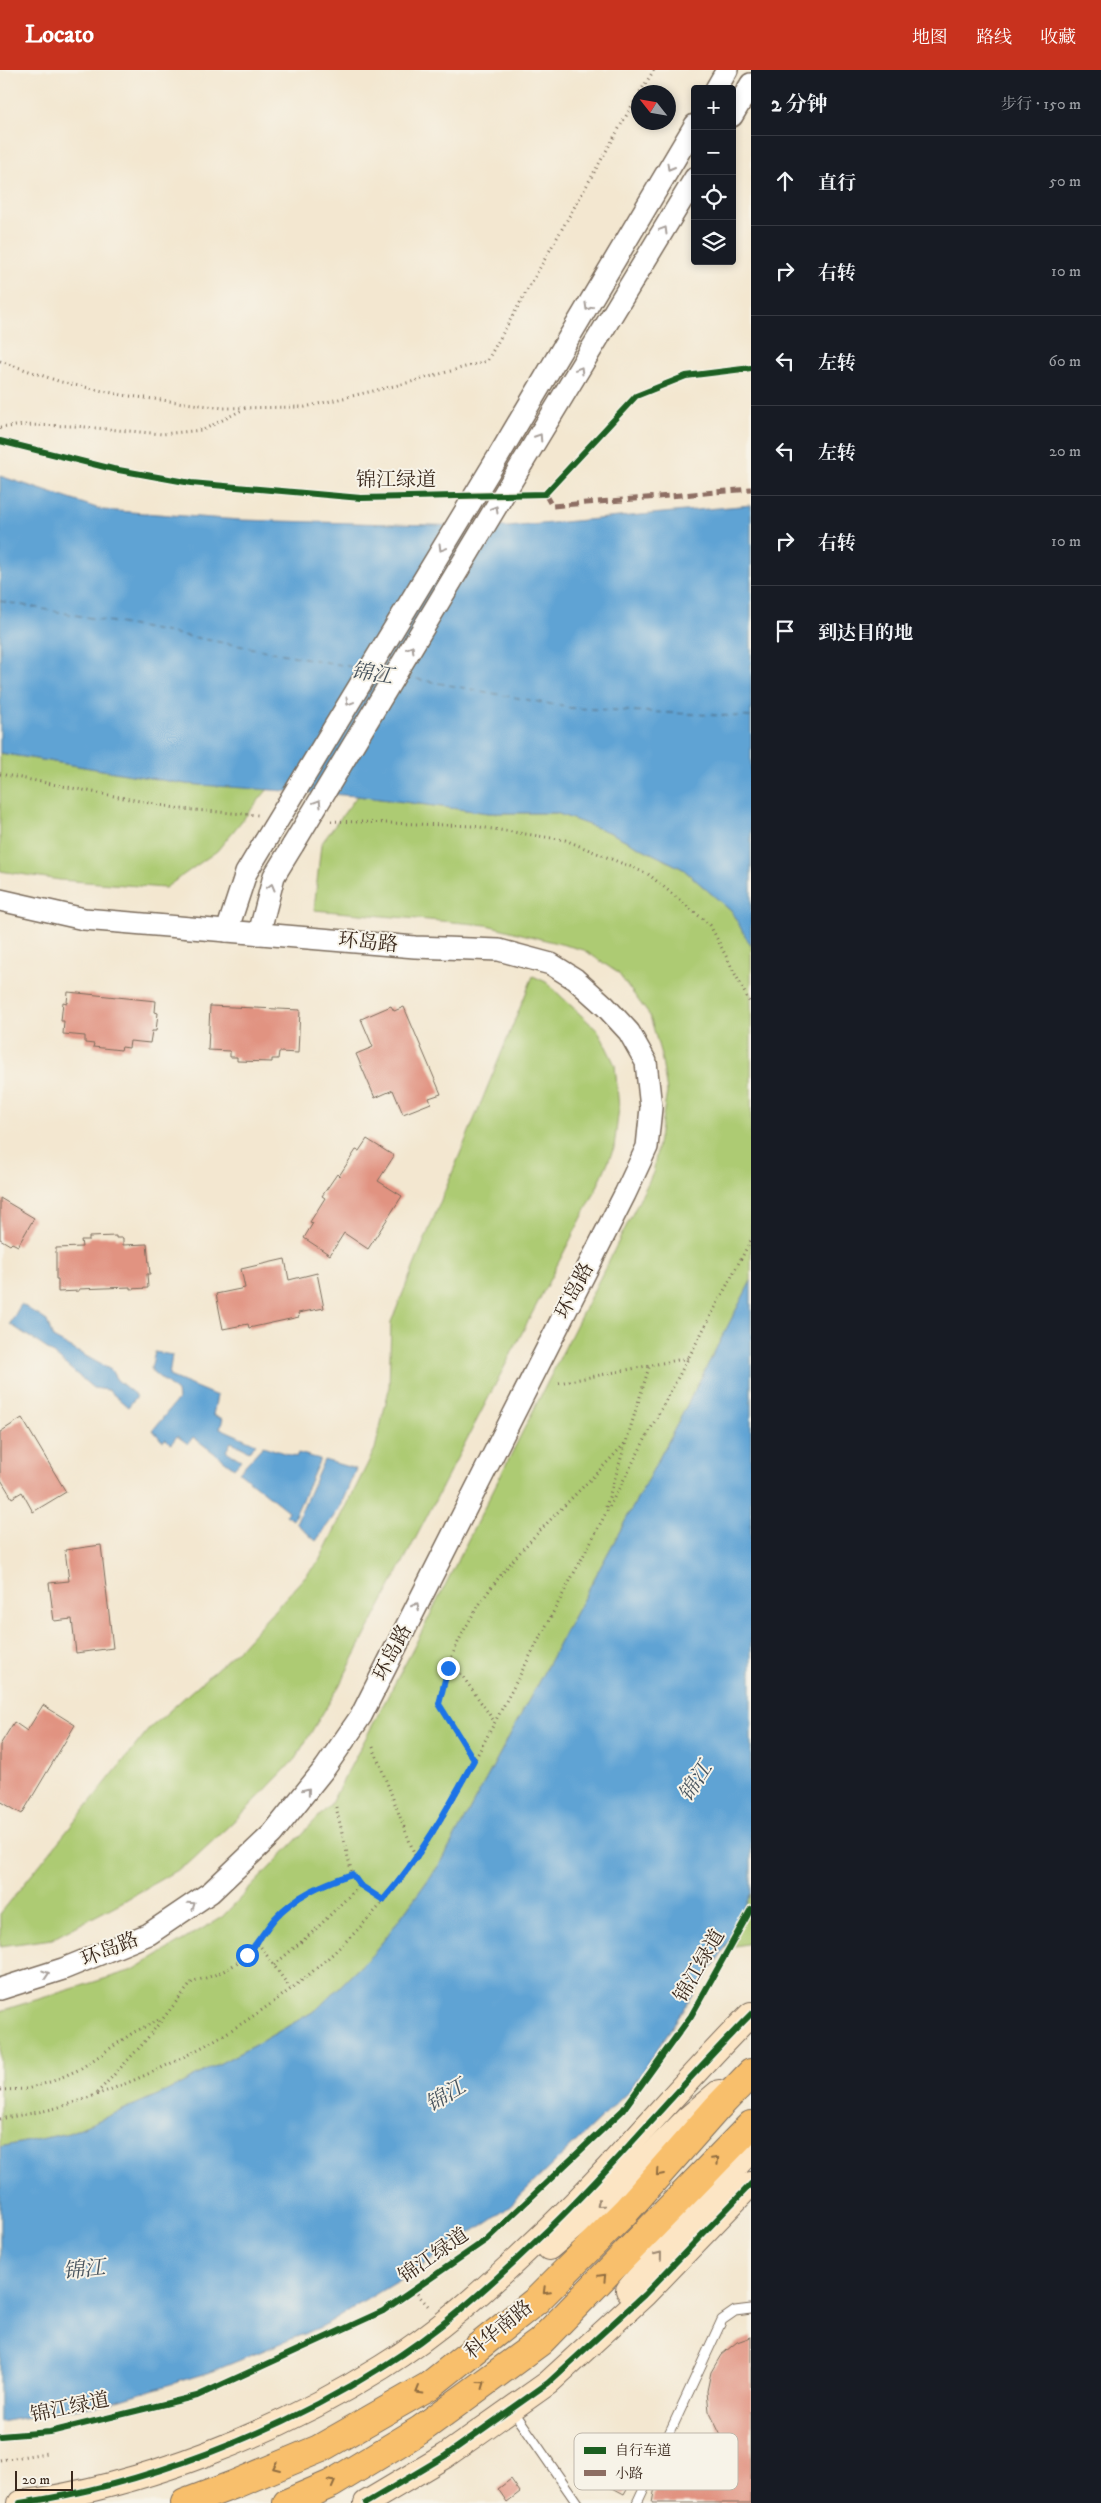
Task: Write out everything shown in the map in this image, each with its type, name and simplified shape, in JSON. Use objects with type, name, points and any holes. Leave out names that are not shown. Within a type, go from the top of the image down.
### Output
[{"type":"highway","name":"科华南路","points":[[185,2503],[233,2485],[319,2448],[429,2386],[537,2300],[626,2211],[751,2073]]},
{"type":"highway","name":"科华南路","points":[[287,2503],[331,2484],[420,2430],[540,2342],[751,2125]]},
{"type":"main road","points":[[444,2323],[539,2238],[751,2014]]},
{"type":"main road","points":[[20,2503],[67,2497],[176,2466],[299,2414],[382,2367],[444,2323],[511,2281],[618,2188],[687,2119],[751,2064]]},
{"type":"main road","points":[[445,2456],[487,2416],[582,2335],[635,2284],[702,2202],[751,2150]]},
{"type":"main road","points":[[366,2503],[445,2456],[548,2383],[644,2295],[751,2184]]},
{"type":"street","points":[[718,85],[727,70]]},
{"type":"street","points":[[736,109],[751,84]]},
{"type":"street","points":[[227,931],[246,873],[495,462],[692,130]]},
{"type":"street","points":[[259,934],[274,876],[691,185]]},
{"type":"street","name":"环岛路","points":[[0,900],[84,919],[415,947],[499,950],[552,964],[575,979],[605,1006],[629,1032],[646,1062],[651,1108],[647,1147],[361,1716],[325,1768],[272,1834],[211,1892],[149,1934],[63,1969],[0,1989]]},
{"type":"lane","points":[[670,2433],[722,2320],[735,2311],[751,2308]]},
{"type":"lane","points":[[512,2408],[577,2503]]},
{"type":"lane","points":[[637,2503],[643,2490]]},
{"type":"path","points":[[645,85],[654,70]]},
{"type":"path","points":[[0,361],[61,382],[122,395],[224,408],[246,408],[305,407],[487,361],[631,108]]},
{"type":"path","points":[[0,428],[23,425],[65,426],[162,434],[203,430],[246,408]]},
{"type":"path","points":[[0,774],[181,808],[268,816]]},
{"type":"path","points":[[325,820],[473,826],[565,840],[648,874],[710,925],[751,1005]]},
{"type":"path","points":[[0,2119],[54,2109],[96,2094],[198,2051],[250,2018],[310,1974],[351,1936],[383,1900],[416,1858],[439,1824],[751,1240]]},
{"type":"path","points":[[560,1383],[688,1358]]},
{"type":"path","points":[[604,1515],[650,1364]]},
{"type":"path","points":[[474,1760],[439,1704],[452,1660],[464,1632],[494,1583],[538,1533],[626,1442]]},
{"type":"path","points":[[452,1660],[494,1721]]},
{"type":"path","points":[[373,1747],[416,1858]]},
{"type":"path","points":[[336,1807],[352,1874],[360,1885],[383,1900]]},
{"type":"path","points":[[96,2094],[141,2046],[193,1981],[213,1977],[231,1968],[258,1942],[275,1918],[298,1898],[320,1886],[352,1874]]},
{"type":"path","points":[[274,1965],[315,1930],[360,1885]]},
{"type":"path","points":[[258,1942],[290,1988]]},
{"type":"path","points":[[0,2090],[27,2089],[53,2082],[80,2069],[134,2032],[164,2018]]},
{"type":"path","points":[[0,2460],[47,2452]]},
{"type":"green space","points":[[0,753],[186,784],[268,789],[217,851],[165,888],[60,880],[0,871]]},
{"type":"green space","points":[[357,796],[489,813],[556,813],[611,833],[683,869],[731,911],[751,946],[751,1281],[670,1438],[442,1861],[375,1952],[316,2010],[255,2045],[167,2091],[69,2133],[0,2147],[0,2011],[133,1970],[222,1917],[330,1805],[413,1649],[653,1173],[667,1092],[661,1055],[650,1016],[618,973],[584,950],[487,925],[314,910],[321,844]]},
{"type":"green space","points":[[533,976],[546,982],[599,1032],[615,1065],[619,1108],[614,1148],[594,1194],[338,1688],[295,1759],[249,1807],[189,1863],[122,1902],[52,1939],[0,1946],[0,1914],[149,1729],[240,1648],[319,1561],[375,1449],[389,1389],[391,1322]]},
{"type":"green space","points":[[751,1893],[751,1943],[725,1948]]},
{"type":"water","name":"锦江","points":[[0,476],[103,510],[240,520],[508,527],[751,505],[751,946],[731,911],[683,869],[611,833],[556,813],[489,813],[357,796],[186,784],[0,753]]},
{"type":"water","name":"锦江","points":[[751,1281],[751,1893],[725,1948],[629,2091],[505,2210],[419,2268],[323,2326],[211,2372],[108,2403],[0,2422],[0,2147],[69,2133],[167,2091],[255,2045],[316,2010],[375,1952],[442,1861],[670,1438]]},
{"type":"water","points":[[21,1304],[47,1321],[53,1338],[111,1370],[117,1380],[137,1396],[128,1407],[108,1390],[93,1388],[46,1348],[10,1324]]},
{"type":"water","points":[[155,1352],[172,1355],[169,1376],[217,1396],[213,1415],[223,1419],[220,1428],[256,1444],[249,1451],[231,1442],[226,1451],[241,1460],[234,1468],[193,1437],[188,1444],[177,1436],[171,1444],[166,1439],[162,1441],[153,1430],[178,1399],[177,1392],[153,1372],[151,1368]]},
{"type":"water","points":[[263,1446],[296,1457],[298,1453],[320,1459],[293,1520],[286,1515],[288,1511],[239,1472]]},
{"type":"water","points":[[324,1460],[356,1469],[339,1509],[316,1541],[296,1523]]},
{"type":"building","points":[[68,992],[156,1001],[155,1012],[158,1013],[156,1031],[152,1031],[150,1043],[130,1041],[129,1048],[122,1047],[121,1050],[93,1047],[94,1044],[85,1043],[85,1036],[63,1034],[64,1021],[61,1021],[63,1002],[67,1003]]},
{"type":"building","points":[[210,1006],[300,1010],[298,1053],[279,1052],[278,1059],[272,1059],[272,1062],[237,1061],[237,1057],[230,1057],[230,1051],[208,1050]]},
{"type":"building","points":[[391,1006],[394,1011],[404,1007],[441,1094],[429,1098],[431,1103],[403,1114],[393,1090],[375,1098],[356,1054],[373,1047],[361,1019]]},
{"type":"building","points":[[367,1139],[394,1156],[378,1181],[402,1196],[368,1249],[344,1233],[330,1255],[304,1238],[313,1223],[310,1222],[325,1198],[322,1196],[337,1174],[339,1176],[356,1150],[359,1151]]},
{"type":"building","points":[[0,1198],[34,1218],[18,1246],[12,1243],[10,1245],[0,1239]]},
{"type":"building","points":[[116,1236],[116,1238],[123,1238],[123,1245],[147,1244],[150,1274],[147,1274],[148,1288],[79,1289],[79,1291],[58,1292],[56,1248],[82,1247],[81,1240],[89,1240],[89,1237]]},
{"type":"building","points":[[285,1259],[289,1280],[317,1273],[324,1308],[298,1313],[299,1317],[249,1328],[248,1324],[223,1329],[216,1294],[245,1288],[241,1269]]},
{"type":"building","points":[[22,1418],[66,1492],[33,1512],[22,1492],[12,1498],[0,1478],[0,1432]]},
{"type":"building","points":[[101,1545],[113,1648],[76,1653],[72,1619],[54,1621],[49,1583],[69,1581],[65,1550]]},
{"type":"building","points":[[43,1705],[75,1725],[22,1814],[0,1801],[0,1745],[14,1722],[27,1731]]},
{"type":"building","points":[[751,2337],[751,2503],[652,2503],[654,2490],[738,2490],[738,2433],[720,2433],[709,2411],[707,2391],[711,2372],[721,2355],[737,2342]]},
{"type":"building","points":[[511,2479],[520,2492],[507,2502],[498,2489]]},
{"type":"building","points":[[616,2490],[626,2490],[624,2494]]},
{"type":"ferry route","points":[[0,601],[358,668]]},
{"type":"ferry route","points":[[406,677],[571,708],[751,717]]},
{"type":"marked path","points":[[545,494],[552,506],[751,489]]},
{"type":"cycle path","name":"锦江绿道","points":[[0,441],[113,469],[191,483],[361,498],[545,494],[636,396],[686,376],[751,368]]},
{"type":"cycle path","name":"锦江绿道","points":[[0,2436],[50,2432],[197,2396],[383,2311],[486,2240],[623,2110],[691,2016],[751,1909]]},
{"type":"cycle path","points":[[20,2503],[113,2484],[161,2470],[208,2453],[254,2435],[299,2414],[342,2391],[402,2354],[442,2325],[479,2294],[561,2217],[751,2014]]},
{"type":"cycle path","points":[[366,2503],[445,2456],[548,2383],[644,2295],[751,2184]]},
{"type":"route","points":[[247,1955],[275,1918],[298,1898],[320,1886],[352,1874],[360,1885],[383,1900],[398,1884],[439,1824],[474,1760],[439,1704],[448,1668]]}]
